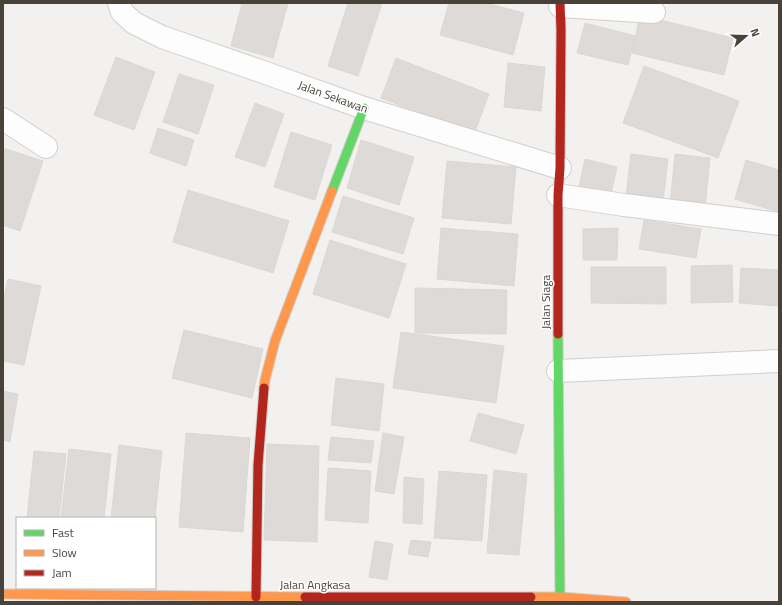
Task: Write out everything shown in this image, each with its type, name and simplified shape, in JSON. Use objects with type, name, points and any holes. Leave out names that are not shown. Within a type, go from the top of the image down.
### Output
[{"type":"street","name":"Jalan Sekawan","points":[[119,3],[122,12],[134,23],[162,37],[364,108],[560,168]]},
{"type":"street","points":[[560,5],[654,12]]},
{"type":"street","name":"Jalan Siaga","points":[[560,5],[560,168],[558,195],[560,600]]},
{"type":"street","points":[[256,597],[258,465],[265,380],[275,341],[364,108]]},
{"type":"street","points":[[3,118],[46,147]]},
{"type":"street","points":[[558,195],[624,205],[779,224]]},
{"type":"street","points":[[558,371],[779,361]]},
{"type":"street","name":"Jalan Angkasa","points":[[3,594],[626,602]]},
{"type":"building","points":[[242,3],[288,3],[273,58],[231,46]]},
{"type":"building","points":[[348,3],[382,3],[358,76],[328,66]]},
{"type":"building","points":[[449,3],[486,3],[524,13],[513,55],[440,35]]},
{"type":"building","points":[[640,15],[733,38],[724,75],[632,53]]},
{"type":"building","points":[[585,23],[635,36],[628,65],[577,53]]},
{"type":"building","points":[[116,57],[155,72],[134,130],[94,115]]},
{"type":"building","points":[[396,58],[489,94],[474,134],[381,98]]},
{"type":"building","points":[[508,63],[545,67],[541,111],[504,107]]},
{"type":"building","points":[[644,66],[739,101],[718,158],[623,123]]},
{"type":"building","points":[[179,74],[214,85],[198,134],[163,122]]},
{"type":"building","points":[[255,103],[284,114],[265,167],[235,157]]},
{"type":"building","points":[[158,128],[194,140],[186,166],[150,153]]},
{"type":"building","points":[[291,132],[332,145],[315,200],[274,187]]},
{"type":"building","points":[[361,140],[414,157],[399,205],[347,188]]},
{"type":"building","points":[[3,148],[43,161],[20,231],[3,225]]},
{"type":"building","points":[[631,154],[668,159],[663,201],[626,196]]},
{"type":"building","points":[[675,154],[710,158],[705,208],[670,205]]},
{"type":"building","points":[[585,159],[617,167],[611,194],[579,187]]},
{"type":"building","points":[[746,160],[779,170],[779,212],[735,199]]},
{"type":"building","points":[[447,161],[516,167],[511,224],[442,218]]},
{"type":"building","points":[[188,190],[289,221],[273,273],[173,242]]},
{"type":"building","points":[[343,196],[414,218],[403,254],[332,232]]},
{"type":"building","points":[[644,220],[701,229],[696,258],[639,249]]},
{"type":"building","points":[[441,228],[518,234],[514,286],[437,279]]},
{"type":"building","points":[[618,228],[617,260],[583,260],[583,229]]},
{"type":"building","points":[[330,240],[406,264],[389,318],[313,294]]},
{"type":"building","points":[[732,265],[733,302],[691,303],[691,266]]},
{"type":"building","points":[[591,267],[666,267],[666,304],[591,303]]},
{"type":"building","points":[[741,268],[779,270],[779,306],[739,303]]},
{"type":"building","points":[[8,279],[41,286],[24,365],[3,361],[3,301]]},
{"type":"building","points":[[415,288],[507,290],[506,334],[415,333]]},
{"type":"building","points":[[184,330],[263,349],[252,398],[172,378]]},
{"type":"building","points":[[401,332],[504,346],[496,403],[393,388]]},
{"type":"building","points":[[336,378],[384,384],[379,431],[331,425]]},
{"type":"building","points":[[3,391],[18,394],[10,442],[3,440]]},
{"type":"building","points":[[478,413],[524,425],[516,454],[470,441]]},
{"type":"building","points":[[186,433],[250,438],[243,532],[179,527]]},
{"type":"building","points":[[383,433],[404,437],[394,494],[375,491]]},
{"type":"building","points":[[331,437],[374,441],[371,463],[328,460]]},
{"type":"building","points":[[267,444],[319,446],[317,542],[264,540]]},
{"type":"building","points":[[119,445],[162,451],[155,517],[111,517]]},
{"type":"building","points":[[69,449],[111,454],[104,517],[61,517]]},
{"type":"building","points":[[34,451],[66,454],[59,517],[27,517]]},
{"type":"building","points":[[328,468],[371,471],[368,523],[325,520]]},
{"type":"building","points":[[494,470],[527,474],[519,555],[487,553]]},
{"type":"building","points":[[439,471],[487,475],[482,541],[434,538]]},
{"type":"building","points":[[404,477],[424,479],[422,524],[403,523]]},
{"type":"building","points":[[411,540],[431,542],[428,557],[408,554]]},
{"type":"building","points":[[375,541],[393,544],[387,580],[369,577]]},
{"type":"traffic: fast","points":[[332,191],[364,108]]},
{"type":"traffic: fast","points":[[558,334],[560,602]]},
{"type":"traffic: slow","points":[[264,388],[275,341],[332,191]]},
{"type":"traffic: slow","points":[[3,594],[305,597]]},
{"type":"traffic: slow","points":[[531,597],[560,597],[626,602]]},
{"type":"traffic: jam","points":[[558,334],[560,3]]},
{"type":"traffic: jam","points":[[256,597],[258,465],[264,388]]},
{"type":"traffic: jam","points":[[305,597],[531,597]]}]
